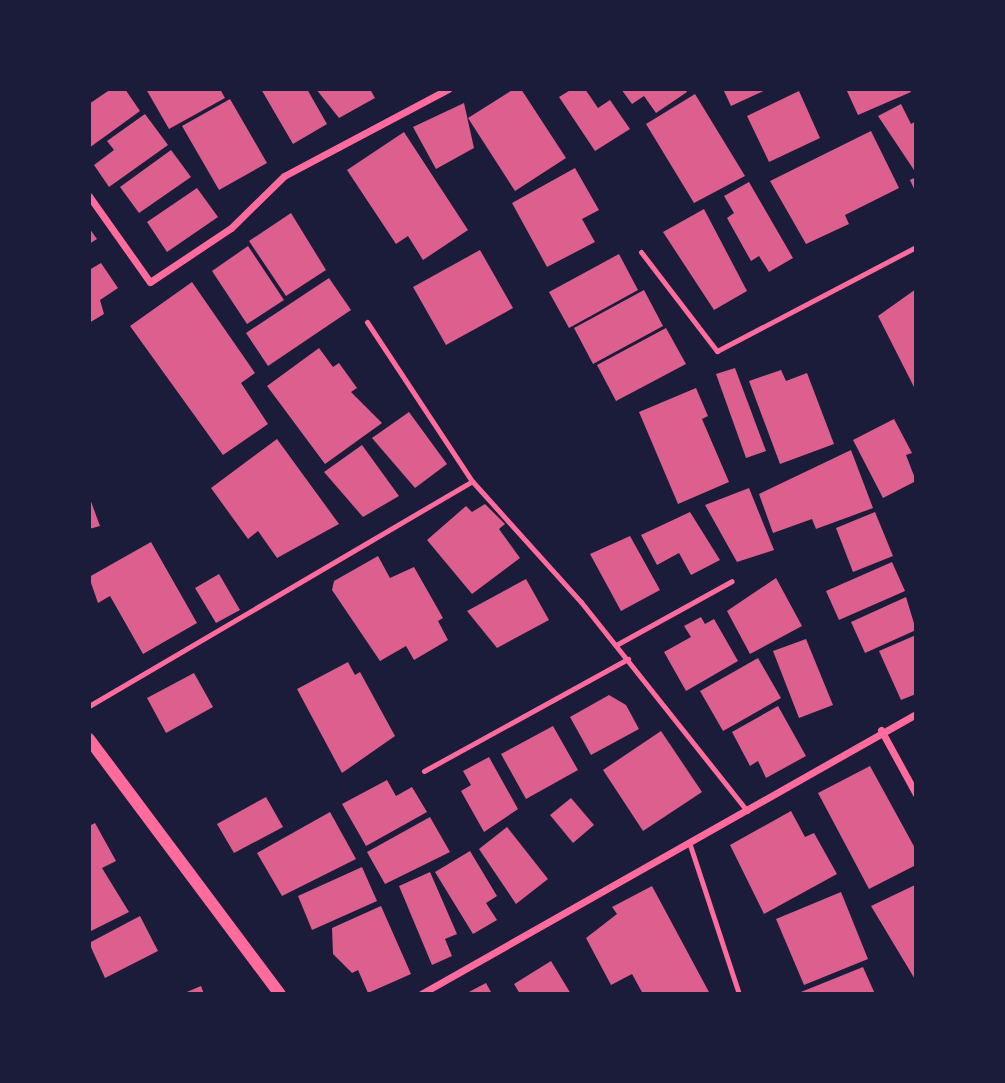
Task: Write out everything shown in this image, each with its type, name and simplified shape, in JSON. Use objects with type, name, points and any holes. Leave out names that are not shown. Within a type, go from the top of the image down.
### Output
[{"type":"street","points":[[89,196],[150,282],[231,228],[284,176],[448,89]]},
{"type":"street","points":[[421,994],[747,811],[881,730],[916,714]]},
{"type":"street","points":[[881,730],[916,794]]},
{"type":"street","points":[[89,739],[280,994]]},
{"type":"lane","points":[[641,253],[717,351],[916,247]]},
{"type":"lane","points":[[367,322],[472,481],[628,659],[747,811]]},
{"type":"lane","points":[[89,706],[472,481]]},
{"type":"lane","points":[[616,645],[732,581]]},
{"type":"lane","points":[[424,771],[628,659]]},
{"type":"lane","points":[[689,842],[739,994]]},
{"type":"building","points":[[111,89],[125,89],[140,111],[89,148],[89,104]]},
{"type":"building","points":[[146,89],[220,89],[225,98],[169,129]]},
{"type":"building","points":[[261,89],[307,89],[327,124],[293,144]]},
{"type":"building","points":[[316,89],[370,89],[375,98],[339,118]]},
{"type":"building","points":[[514,89],[521,89],[566,158],[515,191],[468,118]]},
{"type":"building","points":[[572,89],[585,89],[598,108],[610,100],[630,129],[595,151],[559,97]]},
{"type":"building","points":[[621,89],[685,89],[687,92],[656,113],[644,96],[632,104]]},
{"type":"building","points":[[723,89],[768,89],[731,106]]},
{"type":"building","points":[[846,89],[909,89],[911,92],[858,115]]},
{"type":"building","points":[[799,91],[820,138],[769,162],[747,116]]},
{"type":"building","points":[[695,94],[745,176],[694,203],[646,124]]},
{"type":"building","points":[[230,99],[267,163],[219,190],[182,126]]},
{"type":"building","points":[[464,103],[474,148],[436,169],[413,127]]},
{"type":"building","points":[[901,104],[911,124],[916,121],[916,173],[878,116]]},
{"type":"building","points":[[145,114],[168,145],[109,187],[94,165],[114,150],[107,141]]},
{"type":"building","points":[[871,131],[899,188],[845,215],[849,224],[806,244],[770,181]]},
{"type":"building","points":[[404,132],[468,230],[423,260],[408,236],[396,244],[347,170]]},
{"type":"building","points":[[171,150],[191,177],[139,213],[120,187]]},
{"type":"building","points":[[575,168],[599,210],[582,219],[595,242],[547,267],[512,203]]},
{"type":"building","points":[[916,177],[916,193],[910,180]]},
{"type":"building","points":[[749,182],[793,258],[769,272],[759,256],[751,261],[727,218],[734,213],[724,196]]},
{"type":"building","points":[[197,188],[218,217],[167,252],[147,222]]},
{"type":"building","points":[[704,209],[747,291],[714,310],[663,232]]},
{"type":"building","points":[[291,213],[326,270],[286,296],[249,241]]},
{"type":"building","points":[[89,228],[97,239],[89,244]]},
{"type":"building","points":[[248,246],[284,300],[247,324],[212,271]]},
{"type":"building","points":[[480,250],[513,308],[446,345],[413,287]]},
{"type":"building","points":[[619,254],[638,290],[569,328],[549,292]]},
{"type":"building","points":[[101,263],[118,288],[100,300],[104,314],[89,323],[89,270]]},
{"type":"building","points":[[329,278],[351,310],[268,366],[246,333]]},
{"type":"building","points":[[192,282],[255,373],[241,383],[268,424],[223,455],[130,326]]},
{"type":"building","points":[[916,289],[916,391],[878,316]]},
{"type":"building","points":[[644,290],[663,326],[593,364],[574,328]]},
{"type":"building","points":[[666,328],[686,364],[616,401],[597,365]]},
{"type":"building","points":[[319,348],[333,367],[339,363],[357,388],[351,392],[382,423],[325,464],[267,386]]},
{"type":"building","points":[[735,368],[766,451],[746,458],[716,374]]},
{"type":"building","points":[[781,370],[786,381],[807,373],[834,444],[780,464],[749,381]]},
{"type":"building","points":[[696,388],[708,416],[702,419],[729,482],[678,504],[639,412]]},
{"type":"building","points":[[409,412],[447,464],[415,488],[372,438]]},
{"type":"building","points":[[894,419],[912,453],[906,455],[916,481],[883,498],[853,440]]},
{"type":"building","points":[[277,439],[339,524],[277,558],[258,531],[248,539],[211,488]]},
{"type":"building","points":[[362,445],[399,496],[363,517],[324,472]]},
{"type":"building","points":[[851,450],[873,508],[816,529],[812,519],[773,533],[759,494]]},
{"type":"building","points":[[749,488],[774,550],[737,562],[705,505]]},
{"type":"building","points":[[89,496],[100,526],[89,529]]},
{"type":"building","points":[[485,504],[505,524],[499,529],[520,558],[472,594],[427,540],[466,506],[472,512]]},
{"type":"building","points":[[690,512],[720,560],[691,575],[679,553],[657,565],[641,535]]},
{"type":"building","points":[[875,512],[893,556],[853,572],[836,528]]},
{"type":"building","points":[[630,536],[660,590],[621,611],[590,554]]},
{"type":"building","points":[[151,542],[197,623],[143,654],[110,596],[98,603],[89,577]]},
{"type":"building","points":[[378,556],[390,578],[414,567],[443,618],[438,621],[448,640],[414,660],[406,646],[380,661],[332,590],[334,581]]},
{"type":"building","points":[[892,562],[905,591],[839,620],[826,591]]},
{"type":"building","points":[[219,574],[240,610],[216,623],[195,588]]},
{"type":"building","points":[[776,578],[802,626],[750,654],[727,611]]},
{"type":"building","points":[[526,579],[549,620],[497,648],[467,611]]},
{"type":"building","points":[[906,597],[916,630],[865,653],[851,622]]},
{"type":"building","points":[[701,617],[705,624],[714,619],[738,661],[686,691],[664,652],[691,637],[684,626]]},
{"type":"building","points":[[916,635],[916,694],[901,700],[879,651]]},
{"type":"building","points":[[806,639],[833,705],[799,718],[773,651]]},
{"type":"building","points":[[758,658],[781,698],[723,731],[700,691]]},
{"type":"building","points":[[348,662],[355,675],[360,672],[395,736],[342,773],[297,689]]},
{"type":"building","points":[[194,673],[213,707],[166,733],[147,698]]},
{"type":"building","points":[[609,695],[626,705],[639,729],[591,755],[570,717]]},
{"type":"building","points":[[778,706],[806,756],[766,778],[758,761],[750,766],[732,732]]},
{"type":"building","points":[[553,726],[578,770],[526,799],[501,754]]},
{"type":"building","points":[[661,731],[702,792],[643,831],[603,770]]},
{"type":"building","points":[[489,757],[518,809],[484,832],[461,791],[471,785],[463,771]]},
{"type":"building","points":[[870,766],[916,850],[916,865],[869,889],[818,793]]},
{"type":"building","points":[[387,780],[396,796],[412,787],[427,812],[366,846],[342,804]]},
{"type":"building","points":[[266,797],[283,827],[234,853],[217,824]]},
{"type":"building","points":[[571,798],[594,825],[573,843],[550,815]]},
{"type":"building","points":[[791,811],[805,837],[814,833],[837,874],[764,914],[730,845]]},
{"type":"building","points":[[330,812],[356,859],[282,896],[257,853]]},
{"type":"building","points":[[430,817],[450,852],[385,884],[367,852]]},
{"type":"building","points":[[95,823],[116,861],[102,868],[129,912],[89,932],[89,826]]},
{"type":"building","points":[[507,827],[548,879],[516,904],[479,849]]},
{"type":"building","points":[[470,851],[497,896],[486,903],[497,920],[473,934],[435,872]]},
{"type":"building","points":[[362,867],[377,901],[312,930],[298,896]]},
{"type":"building","points":[[430,872],[457,934],[445,939],[452,956],[432,965],[399,886]]},
{"type":"building","points":[[915,885],[916,887],[916,981],[871,906]]},
{"type":"building","points":[[652,886],[710,994],[643,994],[632,974],[611,985],[586,938],[617,914],[612,907]]},
{"type":"building","points":[[841,892],[868,959],[804,985],[776,919]]},
{"type":"building","points":[[381,906],[411,974],[368,993],[358,970],[352,973],[333,954],[332,928]]},
{"type":"building","points":[[140,916],[158,951],[105,978],[89,943]]},
{"type":"building","points":[[551,961],[571,994],[520,994],[514,984]]},
{"type":"building","points":[[863,967],[875,994],[796,994]]},
{"type":"building","points":[[486,983],[492,994],[465,994]]},
{"type":"building","points":[[201,986],[204,994],[182,994]]}]
